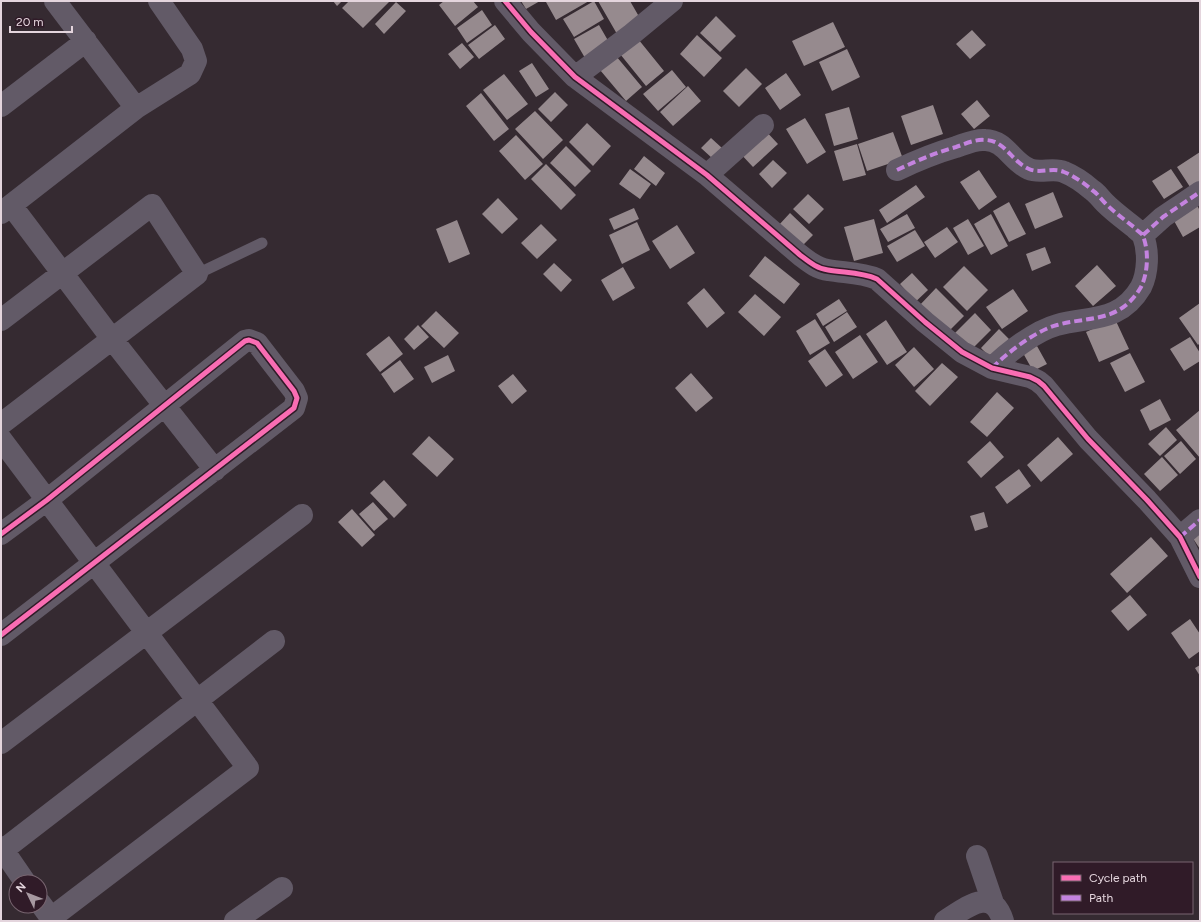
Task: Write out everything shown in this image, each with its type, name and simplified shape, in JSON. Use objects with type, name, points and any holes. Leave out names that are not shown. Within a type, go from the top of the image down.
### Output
[{"type":"street","points":[[55,1],[136,108]]},
{"type":"street","points":[[159,1],[192,49],[196,61],[190,74],[136,108],[6,209],[62,273],[215,470]]},
{"type":"street","points":[[505,1],[531,32],[576,77],[707,175],[805,259],[826,270],[858,273],[877,279],[962,352],[992,368],[1030,377],[1038,381],[1044,386],[1088,439],[1180,537],[1200,577]]},
{"type":"street","points":[[576,77],[672,1]]},
{"type":"street","points":[[1,106],[86,41]]},
{"type":"street","points":[[707,175],[763,126]]},
{"type":"street","points":[[897,170],[928,156],[971,142],[985,140],[994,141],[1001,145],[1024,167],[1030,170],[1059,170],[1075,177],[1094,191],[1143,235],[1146,253],[1145,274],[1141,286],[1124,306],[1111,314],[1102,317],[1048,328],[1012,350],[992,368]]},
{"type":"street","points":[[1143,235],[1163,217],[1200,192]]},
{"type":"street","points":[[1,320],[152,204],[197,274],[1,424]]},
{"type":"street","points":[[1,534],[46,500],[245,341],[249,340],[257,343],[294,391],[297,398],[294,408],[1,635]]},
{"type":"street","points":[[1,440],[248,768],[48,914]]},
{"type":"street","points":[[1,744],[302,515]]},
{"type":"street","points":[[1180,537],[1200,520]]},
{"type":"street","points":[[20,874],[2,849],[274,641]]},
{"type":"street","points":[[978,856],[998,912]]},
{"type":"street","points":[[240,919],[282,888]]},
{"type":"street","points":[[945,921],[971,905],[979,902],[986,901],[998,912]]},
{"type":"lane","points":[[197,274],[262,242]]},
{"type":"building","points":[[333,1],[342,1],[337,6]]},
{"type":"building","points":[[349,1],[390,1],[363,28],[342,8]]},
{"type":"building","points":[[444,1],[473,1],[478,7],[455,26],[439,5]]},
{"type":"building","points":[[521,1],[540,1],[526,9]]},
{"type":"building","points":[[589,1],[556,20],[546,2]]},
{"type":"building","points":[[594,1],[604,19],[574,37],[563,19]]},
{"type":"building","points":[[598,1],[630,1],[641,20],[617,34]]},
{"type":"building","points":[[396,2],[406,11],[384,34],[375,24]]},
{"type":"building","points":[[482,10],[492,25],[467,43],[457,28]]},
{"type":"building","points":[[716,16],[736,36],[720,52],[700,33]]},
{"type":"building","points":[[833,22],[845,47],[804,66],[792,41]]},
{"type":"building","points":[[495,25],[505,39],[479,59],[468,45]]},
{"type":"building","points":[[599,25],[610,44],[585,58],[574,39]]},
{"type":"building","points":[[972,30],[986,45],[970,59],[956,44]]},
{"type":"building","points":[[634,34],[664,71],[646,86],[616,49]]},
{"type":"building","points":[[697,35],[722,58],[704,77],[680,54]]},
{"type":"building","points":[[462,43],[474,57],[460,69],[448,54]]},
{"type":"building","points":[[847,49],[860,77],[832,91],[819,62]]},
{"type":"building","points":[[611,50],[642,87],[626,101],[595,64]]},
{"type":"building","points":[[532,63],[549,89],[536,97],[519,71]]},
{"type":"building","points":[[746,68],[762,84],[739,107],[723,91]]},
{"type":"building","points":[[672,70],[686,87],[658,111],[643,94]]},
{"type":"building","points":[[786,73],[801,95],[780,110],[765,88]]},
{"type":"building","points":[[504,74],[528,104],[507,120],[483,90]]},
{"type":"building","points":[[688,86],[701,101],[673,126],[660,112]]},
{"type":"building","points":[[555,92],[568,105],[551,122],[538,109]]},
{"type":"building","points":[[481,93],[509,129],[494,141],[466,106]]},
{"type":"building","points":[[977,100],[990,116],[974,129],[961,114]]},
{"type":"building","points":[[933,105],[943,134],[911,145],[901,116]]},
{"type":"building","points":[[849,107],[858,139],[834,146],[825,114]]},
{"type":"building","points":[[535,111],[563,140],[543,159],[515,129]]},
{"type":"building","points":[[805,118],[826,152],[807,164],[786,129]]},
{"type":"building","points":[[587,123],[611,146],[593,166],[569,142]]},
{"type":"building","points":[[763,128],[778,144],[753,167],[738,151]]},
{"type":"building","points":[[893,132],[903,159],[867,171],[858,144]]},
{"type":"building","points":[[516,135],[543,164],[525,180],[499,151]]},
{"type":"building","points":[[711,138],[722,148],[712,158],[701,148]]},
{"type":"building","points":[[857,144],[866,175],[843,181],[834,151]]},
{"type":"building","points":[[566,146],[591,171],[575,187],[550,163]]},
{"type":"building","points":[[1200,152],[1200,185],[1192,190],[1177,167]]},
{"type":"building","points":[[644,156],[665,173],[656,186],[634,169]]},
{"type":"building","points":[[773,160],[787,173],[772,188],[759,174]]},
{"type":"building","points":[[546,164],[576,195],[561,210],[531,179]]},
{"type":"building","points":[[630,169],[651,184],[640,199],[619,184]]},
{"type":"building","points":[[1171,169],[1183,187],[1164,199],[1152,181]]},
{"type":"building","points":[[979,170],[997,197],[979,210],[960,182]]},
{"type":"building","points":[[916,185],[925,197],[887,223],[879,210]]},
{"type":"building","points":[[1053,192],[1063,217],[1035,229],[1025,204]]},
{"type":"building","points":[[808,194],[824,209],[809,224],[793,209]]},
{"type":"building","points":[[498,198],[518,219],[502,234],[482,214]]},
{"type":"building","points":[[1009,202],[1026,234],[1009,242],[993,211]]},
{"type":"building","points":[[1197,205],[1200,211],[1200,227],[1183,237],[1173,219]]},
{"type":"building","points":[[634,208],[639,219],[614,230],[609,219]]},
{"type":"building","points":[[790,213],[813,235],[800,248],[778,226]]},
{"type":"building","points":[[907,214],[915,228],[888,242],[880,229]]},
{"type":"building","points":[[991,214],[1008,246],[991,255],[974,224]]},
{"type":"building","points":[[874,219],[883,253],[854,261],[844,227]]},
{"type":"building","points":[[968,219],[984,246],[968,255],[953,228]]},
{"type":"building","points":[[457,220],[470,254],[449,263],[436,229]]},
{"type":"building","points":[[637,222],[650,250],[622,264],[609,235]]},
{"type":"building","points":[[541,224],[557,240],[537,259],[521,243]]},
{"type":"building","points":[[677,225],[695,253],[670,269],[652,241]]},
{"type":"building","points":[[947,227],[958,242],[935,258],[924,242]]},
{"type":"building","points":[[915,230],[925,246],[897,262],[887,246]]},
{"type":"building","points":[[1045,247],[1051,263],[1032,271],[1026,254]]},
{"type":"building","points":[[765,256],[800,284],[784,304],[749,276]]},
{"type":"building","points":[[554,263],[572,280],[561,292],[543,274]]},
{"type":"building","points":[[1097,265],[1116,286],[1093,306],[1075,286]]},
{"type":"building","points":[[964,266],[988,290],[967,311],[943,287]]},
{"type":"building","points":[[623,267],[635,288],[613,301],[601,280]]},
{"type":"building","points":[[912,273],[928,290],[910,307],[907,292],[900,284]]},
{"type":"building","points":[[704,288],[725,313],[707,328],[687,303]]},
{"type":"building","points":[[936,288],[964,316],[946,334],[919,306]]},
{"type":"building","points":[[1013,289],[1028,311],[1002,329],[986,307]]},
{"type":"building","points":[[755,294],[781,317],[764,336],[738,312]]},
{"type":"building","points":[[839,299],[847,311],[823,326],[816,314]]},
{"type":"building","points":[[1200,303],[1200,343],[1198,345],[1179,318]]},
{"type":"building","points":[[436,311],[459,333],[444,348],[421,326]]},
{"type":"building","points":[[847,312],[857,327],[834,342],[825,327]]},
{"type":"building","points":[[975,313],[991,330],[969,352],[953,335]]},
{"type":"building","points":[[815,319],[830,343],[810,355],[796,331]]},
{"type":"building","points":[[1115,319],[1129,349],[1099,362],[1086,332]]},
{"type":"building","points":[[886,320],[907,352],[887,365],[866,334]]},
{"type":"building","points":[[418,325],[429,337],[414,350],[404,339]]},
{"type":"building","points":[[999,329],[1009,339],[991,358],[981,348]]},
{"type":"building","points":[[860,335],[878,362],[853,379],[835,352]]},
{"type":"building","points":[[389,336],[403,354],[380,372],[366,354]]},
{"type":"building","points":[[1190,337],[1200,353],[1200,361],[1184,371],[1170,349]]},
{"type":"building","points":[[1037,346],[1047,364],[1033,371],[1023,353]]},
{"type":"building","points":[[914,347],[934,369],[914,387],[895,365]]},
{"type":"building","points":[[825,349],[843,375],[826,387],[808,361]]},
{"type":"building","points":[[1130,353],[1145,382],[1125,392],[1110,363]]},
{"type":"building","points":[[448,355],[455,371],[432,383],[424,367]]},
{"type":"building","points":[[400,360],[414,379],[394,393],[381,374]]},
{"type":"building","points":[[942,363],[958,377],[930,406],[915,391]]},
{"type":"building","points":[[691,373],[713,398],[696,412],[675,388]]},
{"type":"building","points":[[513,374],[527,391],[512,404],[498,386]]},
{"type":"building","points":[[997,392],[1014,408],[987,437],[970,422]]},
{"type":"building","points":[[1160,399],[1171,420],[1150,431],[1140,410]]},
{"type":"building","points":[[1200,410],[1200,458],[1176,430]]},
{"type":"building","points":[[1166,427],[1177,440],[1160,456],[1148,444]]},
{"type":"building","points":[[429,436],[454,459],[437,477],[412,454]]},
{"type":"building","points":[[1058,437],[1073,454],[1041,482],[1027,465]]},
{"type":"building","points":[[990,441],[1004,457],[981,478],[967,462]]},
{"type":"building","points":[[1181,441],[1196,459],[1180,474],[1164,456]]},
{"type":"building","points":[[1162,457],[1178,475],[1160,491],[1144,474]]},
{"type":"building","points":[[1019,469],[1031,486],[1007,504],[995,487]]},
{"type":"building","points":[[384,480],[407,505],[394,518],[370,493]]},
{"type":"building","points":[[373,502],[388,519],[374,531],[359,514]]},
{"type":"building","points":[[352,509],[375,535],[362,547],[338,522]]},
{"type":"building","points":[[984,512],[988,527],[975,531],[970,516]]},
{"type":"building","points":[[1200,527],[1200,549],[1190,534]]},
{"type":"building","points":[[1151,537],[1168,556],[1127,593],[1110,574]]},
{"type":"building","points":[[1130,595],[1147,615],[1128,631],[1111,611]]},
{"type":"building","points":[[1190,619],[1200,634],[1200,651],[1189,659],[1171,633]]},
{"type":"building","points":[[1200,665],[1200,676],[1195,668]]},
{"type":"marked path","points":[[897,170],[918,160],[970,142],[978,140],[992,141],[1003,147],[1018,162],[1029,169],[1038,171],[1060,171],[1079,180],[1143,236],[1147,255],[1145,275],[1141,287],[1133,299],[1124,307],[1104,316],[1069,322],[1040,332],[1022,343],[992,368]]},
{"type":"marked path","points":[[1143,235],[1163,217],[1200,192]]},
{"type":"marked path","points":[[1180,537],[1200,520]]},
{"type":"cycle path","points":[[505,1],[531,32],[575,77],[707,175],[809,262],[824,269],[859,274],[877,279],[925,322],[962,352],[992,368],[1030,377],[1038,381],[1044,386],[1088,439],[1147,500],[1180,537],[1200,577]]},
{"type":"cycle path","points":[[1,534],[47,500],[245,341],[249,340],[257,343],[294,391],[297,398],[294,408],[1,635]]}]
